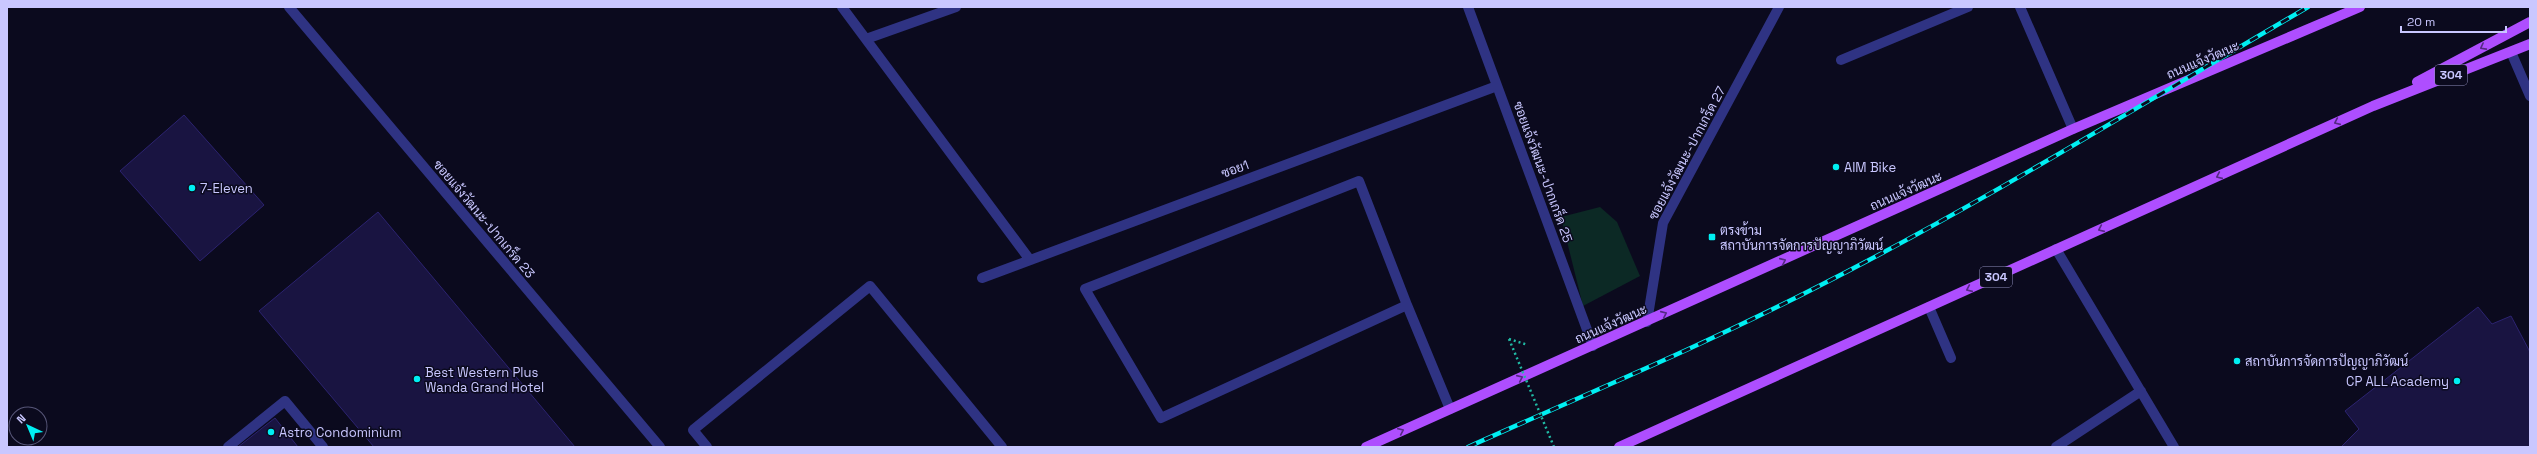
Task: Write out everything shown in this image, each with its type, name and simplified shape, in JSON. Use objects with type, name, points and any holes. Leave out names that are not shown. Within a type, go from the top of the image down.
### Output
[{"type":"main road","name":"ถนนแจ้งวัฒนะ","points":[[1366,447],[2073,130],[2355,8]]},
{"type":"main road","points":[[2373,106],[2530,22]]},
{"type":"main road","name":"304","points":[[1619,447],[2373,106],[2530,44]]},
{"type":"street","name":"ซอยแจ้งวัฒนะ-ปากเกร็ด 23","points":[[289,7],[660,447]]},
{"type":"street","points":[[842,7],[1030,260]]},
{"type":"street","points":[[866,39],[956,7]]},
{"type":"street","name":"ซอยแจ้งวัฒนะ-ปากเกร็ด 25","points":[[1468,7],[1593,346]]},
{"type":"street","name":"ซอยแจ้งวัฒนะ-ปากเกร็ด 27","points":[[1647,322],[1662,223],[1780,7]]},
{"type":"street","points":[[1841,60],[1968,7]]},
{"type":"street","points":[[2020,7],[2073,130]]},
{"type":"street","points":[[2511,52],[2530,96]]},
{"type":"street","name":"ซอย1","points":[[982,278],[1497,86]]},
{"type":"street","points":[[1407,305],[1161,418],[1085,289],[1359,181],[1407,305],[1450,409]]},
{"type":"street","points":[[2056,249],[2174,447]]},
{"type":"street","points":[[707,447],[693,430],[870,286],[1002,447]]},
{"type":"street","points":[[1929,307],[1951,358]]},
{"type":"street","points":[[2062,445],[2141,391]]},
{"type":"street","points":[[228,447],[285,401],[323,447]]},
{"type":"path","points":[[1528,345],[1509,339],[1554,447]]},
{"type":"green space","points":[[1600,207],[1617,222],[1640,276],[1583,306],[1561,217]]},
{"type":"building","name":"7-Eleven","points":[[184,115],[264,205],[200,261],[120,171]]},
{"type":"building","name":"Best Western Plus Wanda Grand Hotel","points":[[378,212],[575,447],[374,447],[259,311]]},
{"type":"building","name":"CP ALL Academy","points":[[2478,307],[2492,324],[2511,316],[2530,352],[2530,447],[2341,447],[2359,429],[2345,411]]},
{"type":"building","name":"Astro Condominium","points":[[275,418],[298,447],[238,447]]},
{"type":"railway","points":[[1468,447],[1643,370],[1815,288],[1940,222],[2002,187],[2308,7]]},
{"type":"place","name":"AIM Bike","points":[[1836,167]]},
{"type":"place","name":"7-Eleven","points":[[192,188]]},
{"type":"place","name":"ตรงข้าม สถาบันการจัดการปัญญาภิวัฒน์","points":[[1712,237]]},
{"type":"place","name":"สถาบันการจัดการปัญญาภิวัฒน์","points":[[2237,361]]},
{"type":"place","name":"Best Western Plus Wanda Grand Hotel","points":[[417,379]]},
{"type":"place","name":"CP ALL Academy","points":[[2457,381]]},
{"type":"place","name":"Astro Condominium","points":[[271,432]]}]
